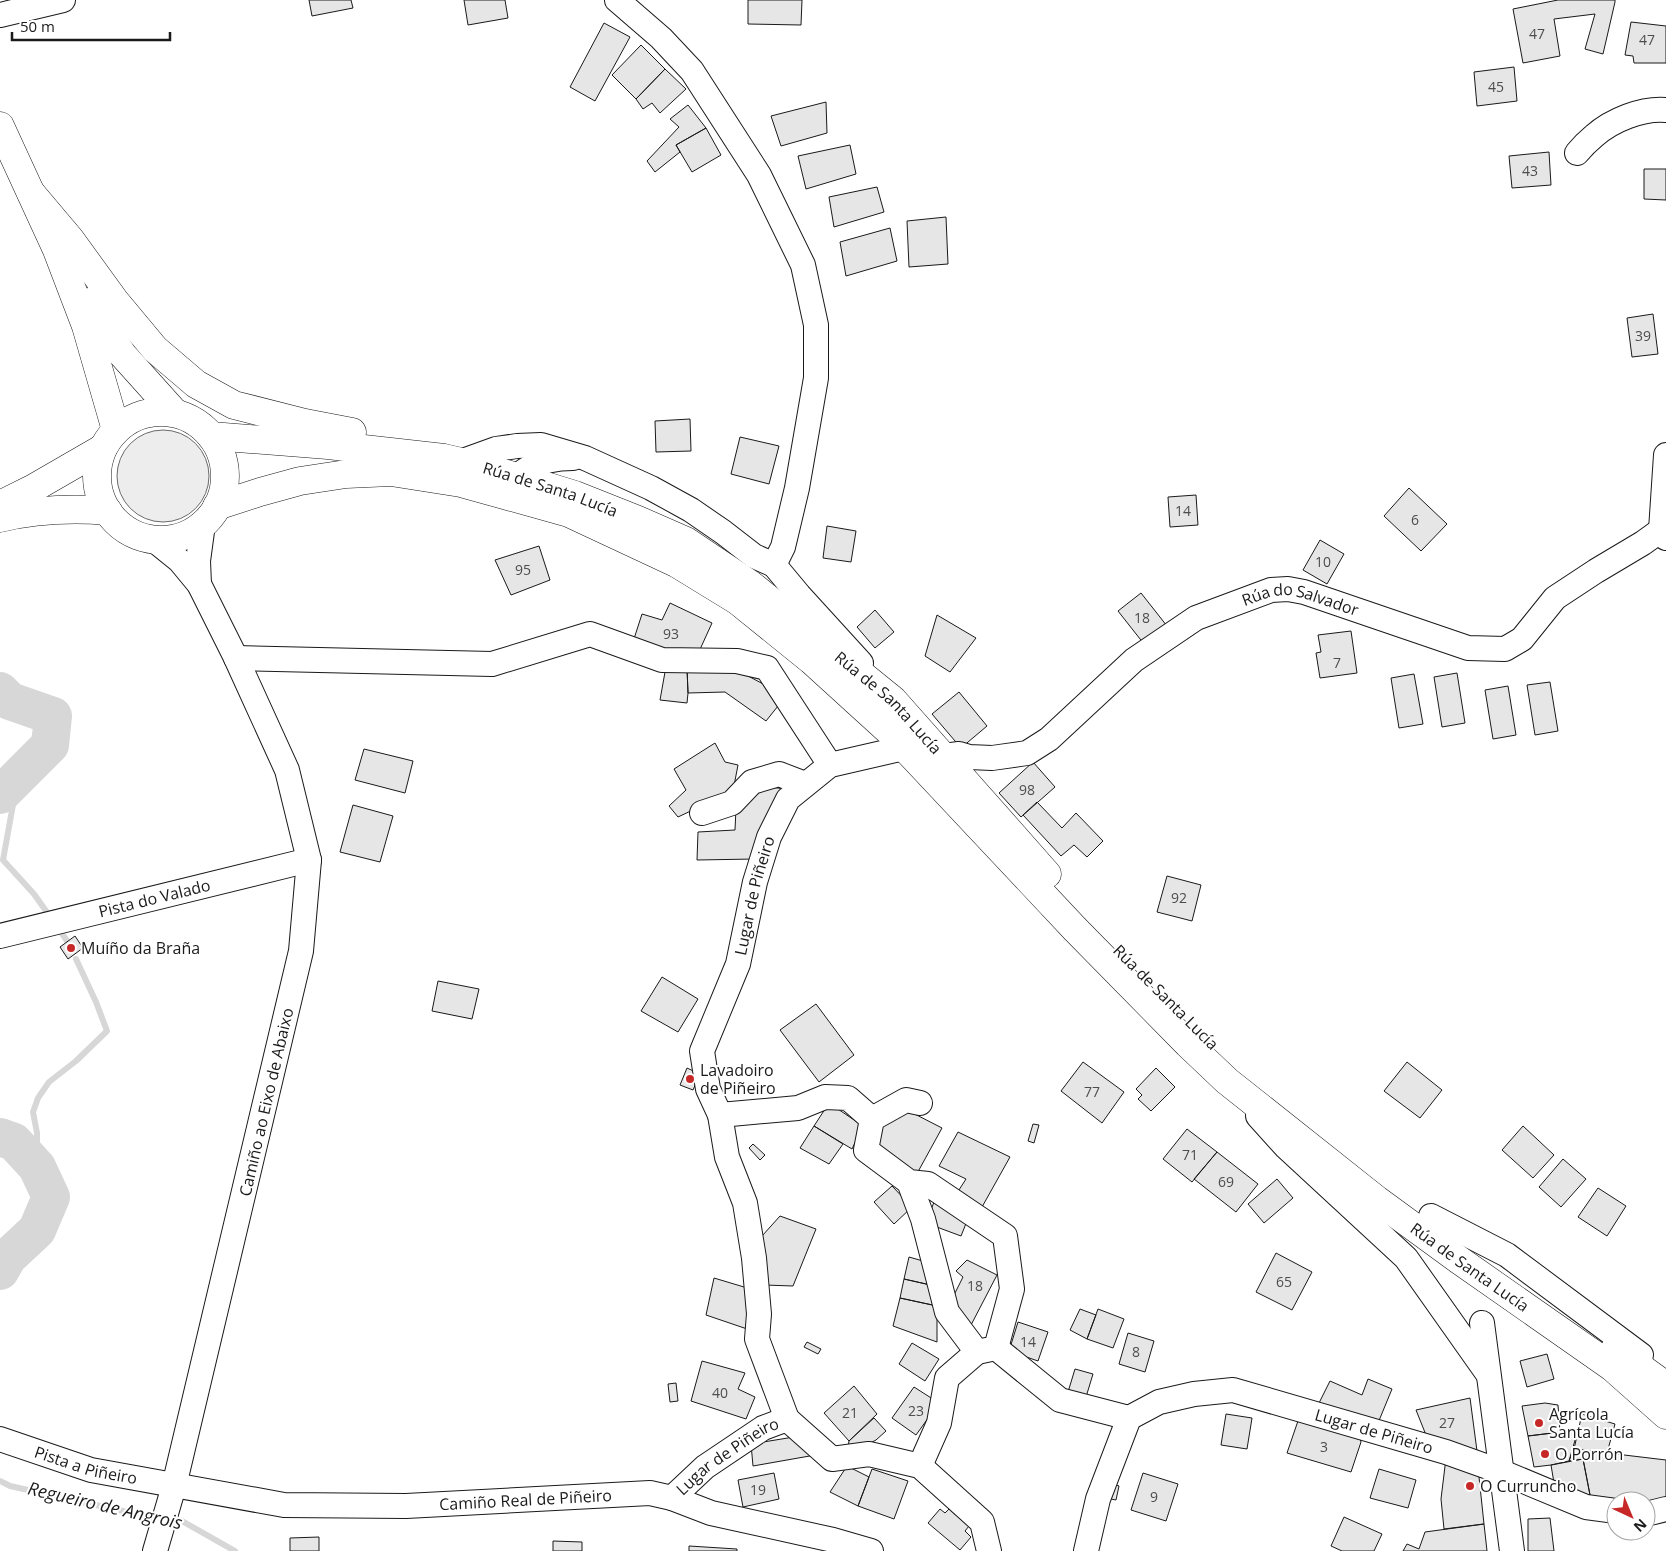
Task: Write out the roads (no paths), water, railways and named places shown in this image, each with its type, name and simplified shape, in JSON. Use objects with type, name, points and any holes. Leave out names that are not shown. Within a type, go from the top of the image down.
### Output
[{"type":"highway","points":[[0,126],[57,250],[86,326],[110,439],[97,469],[99,491],[108,511],[120,525],[136,535],[154,540],[172,539],[189,534],[210,515],[224,488],[225,470],[221,452],[212,436],[195,421],[174,413],[154,412],[133,418],[110,439],[32,489],[0,505]]},
{"type":"highway","points":[[32,194],[70,239],[115,301],[155,349],[196,384],[234,405],[305,423],[382,438],[419,455]]},
{"type":"highway","points":[[57,250],[122,354],[174,413]]},
{"type":"highway","name":"Rúa de Santa Lucía","points":[[212,436],[444,458],[575,495],[638,520],[686,542],[750,584],[893,700],[1043,869],[1197,1032],[1281,1106],[1666,1386]]},
{"type":"highway","name":"Rúa de Santa Lucía","points":[[210,515],[260,492],[300,481],[346,474],[391,472],[460,483],[569,513],[676,563],[738,601],[811,660],[889,731],[1075,929],[1227,1081],[1377,1200],[1612,1367],[1666,1415]]},
{"type":"highway","points":[[0,518],[38,512],[87,509],[108,511]]},
{"type":"street","points":[[0,14],[63,0]]},
{"type":"street","points":[[617,0],[661,38],[692,71],[759,175],[803,265],[816,325],[816,378],[797,488],[783,547],[774,565]]},
{"type":"street","points":[[1577,153],[1594,135],[1623,118],[1652,109],[1666,110]]},
{"type":"street","points":[[529,445],[514,455],[510,462],[513,484],[607,517],[655,539],[706,567],[737,586],[761,609],[774,630]]},
{"type":"street","points":[[460,462],[496,449],[541,445],[585,458],[651,488],[691,510],[754,556],[774,565],[893,700]]},
{"type":"street","points":[[1664,534],[1666,455]]},
{"type":"street","points":[[391,472],[434,467],[508,482],[526,469],[542,462],[559,458],[585,458]]},
{"type":"street","points":[[199,584],[198,561],[210,515]]},
{"type":"street","name":"Rúa do Salvador","points":[[944,756],[959,754],[969,757],[992,758],[1027,752],[1049,739],[1134,660],[1196,618],[1271,590],[1288,588],[1304,592],[1468,648],[1505,649],[1522,639],[1555,598],[1643,543],[1664,534]]},
{"type":"street","points":[[154,540],[180,561],[199,584]]},
{"type":"street","name":"Camiño ao Eixo de Abaixo","points":[[155,1551],[168,1506],[302,952],[309,860],[287,770],[236,658],[199,584]]},
{"type":"street","points":[[236,658],[492,664],[590,634],[662,660],[737,661],[767,668],[830,765]]},
{"type":"street","name":"Lugar de Piñeiro","points":[[904,748],[830,765],[788,799],[769,838],[756,882],[738,964],[702,1051],[708,1089],[720,1116],[726,1157],[745,1204],[754,1258],[759,1314],[757,1339],[787,1418],[832,1459],[869,1454],[920,1466],[982,1522],[988,1551]]},
{"type":"street","points":[[702,813],[732,803],[752,782],[779,774],[805,784]]},
{"type":"street","name":"Pista do Valado","points":[[0,936],[309,860]]},
{"type":"street","name":"Rúa de Santa Lucía","points":[[1227,1081],[1286,1147],[1406,1258],[1488,1374]]},
{"type":"street","points":[[720,1116],[798,1108],[825,1098],[848,1098],[872,1119]]},
{"type":"street","points":[[920,1103],[906,1100],[872,1119],[866,1150],[909,1182],[928,1184],[1005,1236],[1012,1289],[987,1350],[947,1378],[939,1423],[920,1466]]},
{"type":"street","points":[[909,1182],[923,1219],[946,1312],[987,1350],[1060,1400],[1129,1418],[1098,1499],[1086,1551]]},
{"type":"street","name":"Rúa de Santa Lucía","points":[[1431,1216],[1508,1255],[1666,1374]]},
{"type":"street","points":[[1482,1323],[1512,1551]]},
{"type":"street","name":"Lugar de Piñeiro","points":[[1129,1418],[1159,1402],[1194,1394],[1233,1390],[1446,1452],[1502,1472],[1586,1507],[1606,1510]]},
{"type":"street","name":"Lugar de Piñeiro","points":[[672,1498],[705,1467],[763,1428],[787,1418]]},
{"type":"street","name":"Pista a Piñeiro","points":[[0,1438],[91,1470],[168,1506]]},
{"type":"street","name":"Camiño Real de Piñeiro","points":[[168,1506],[406,1506],[650,1493],[672,1498],[711,1513],[833,1540],[871,1551]]},
{"type":"waterway","points":[[0,691],[10,701],[53,716],[50,745],[0,795]]},
{"type":"waterway","points":[[18,777],[3,860],[34,894],[51,918]]},
{"type":"waterway","points":[[57,926],[67,941]]},
{"type":"waterway","points":[[37,1167],[37,1133],[33,1112],[38,1098],[49,1082],[76,1061],[107,1031],[76,959]]},
{"type":"waterway","points":[[0,1137],[14,1142],[37,1167],[51,1197],[37,1230],[8,1257],[0,1271]]},
{"type":"waterway","name":"Regueiro de Angrois","points":[[0,1481],[10,1486],[159,1519]]},
{"type":"waterway","name":"Regueiro de Angrois","points":[[169,1520],[182,1521],[235,1551]]},
{"type":"place","name":"Muíño da Braña","points":[[71,948]]},
{"type":"place","name":"Lavadoiro de Piñeiro","points":[[690,1079]]},
{"type":"place","name":"Agrícola Santa Lucía","points":[[1539,1423]]},
{"type":"place","name":"O Porrón","points":[[1545,1454]]},
{"type":"place","name":"O Curruncho","points":[[1470,1486]]}]
